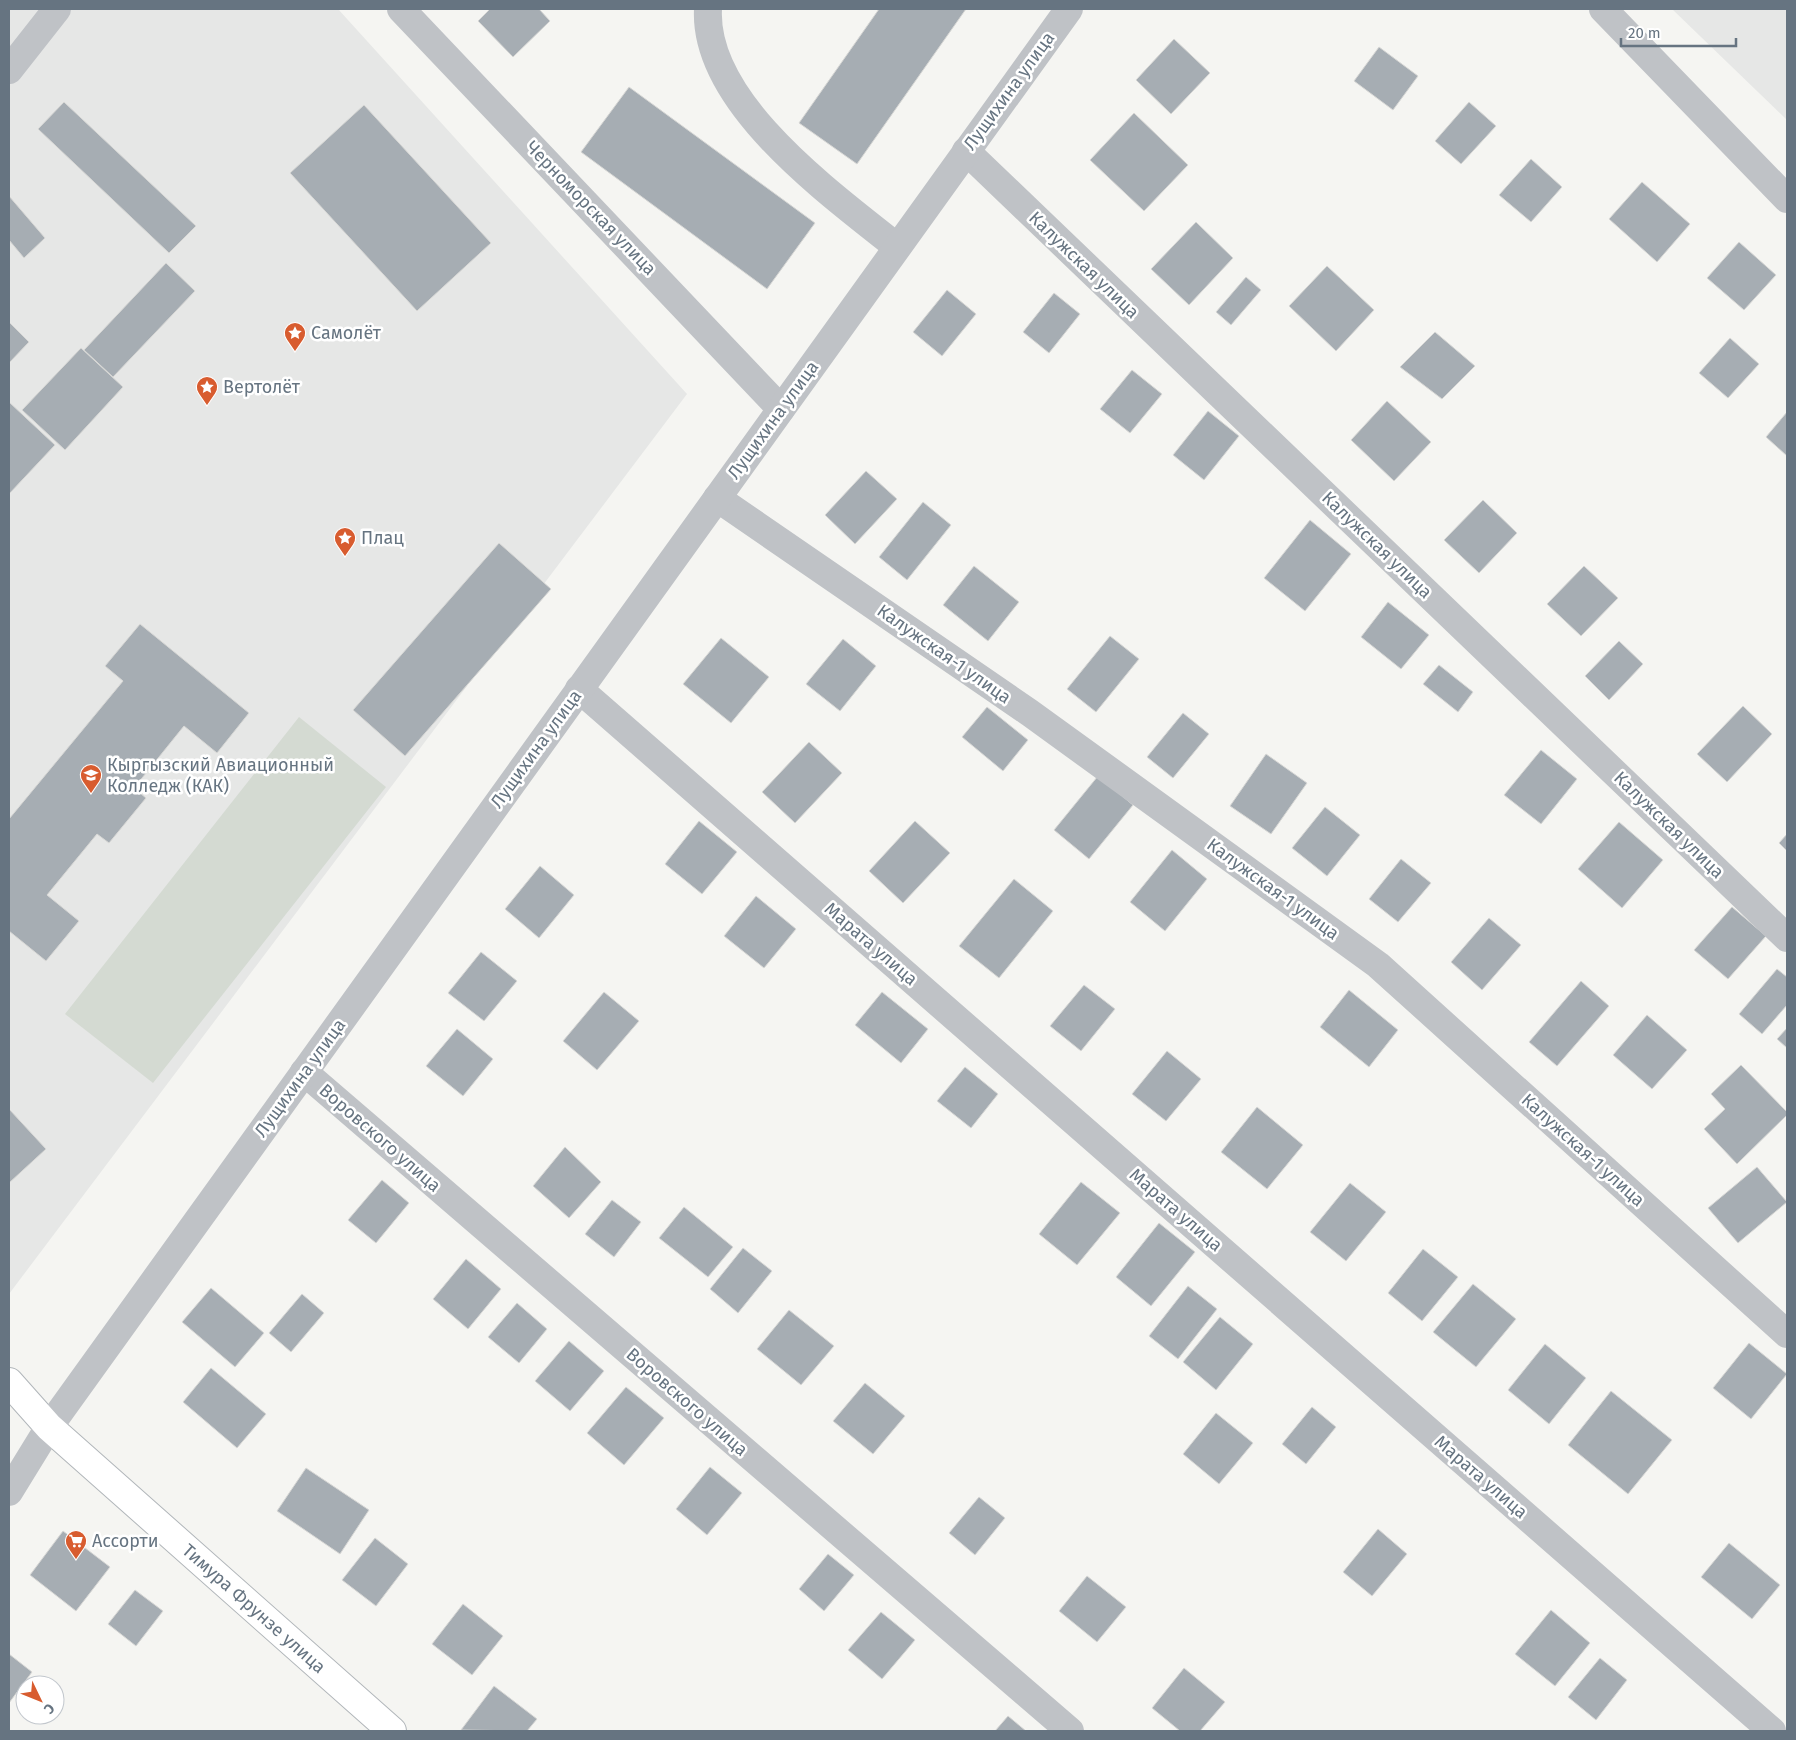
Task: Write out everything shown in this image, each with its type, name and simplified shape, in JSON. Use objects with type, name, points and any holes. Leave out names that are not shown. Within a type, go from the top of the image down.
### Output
[{"type":"main road","name":"Тимура Фрунзе улица","points":[[9,1382],[49,1427],[392,1731]]},
{"type":"street","points":[[9,70],[58,9]]},
{"type":"street","name":"Черноморская улица","points":[[401,9],[781,409]]},
{"type":"street","points":[[708,9],[707,29],[712,50],[727,80],[761,125],[800,169],[897,248]]},
{"type":"street","name":"Лущихина улица","points":[[9,1492],[49,1427],[1068,9]]},
{"type":"street","points":[[1603,9],[1787,199]]},
{"type":"street","name":"Калужская улица","points":[[966,152],[1787,938]]},
{"type":"street","name":"Калужская-1 улица","points":[[717,498],[1030,713],[1378,965],[1787,1334]]},
{"type":"street","name":"Марата улица","points":[[580,689],[1772,1731]]},
{"type":"street","name":"Воровского улица","points":[[304,1072],[1070,1731]]},
{"type":"shaded area","points":[[9,9],[338,9],[687,394],[9,1294]]},
{"type":"shaded area","points":[[1672,9],[1787,9],[1787,120]]},
{"type":"shaded area","points":[[299,717],[386,787],[153,1083],[65,1014]]},
{"type":"building","points":[[490,9],[539,9],[550,21],[513,57],[478,21]]},
{"type":"building","points":[[879,9],[966,9],[857,164],[799,123]]},
{"type":"building","points":[[1174,39],[1210,73],[1171,114],[1136,80]]},
{"type":"building","points":[[1379,47],[1418,76],[1393,110],[1354,81]]},
{"type":"building","points":[[629,87],[815,223],[767,289],[581,152]]},
{"type":"building","points":[[64,102],[196,226],[169,253],[38,129]]},
{"type":"building","points":[[1469,102],[1496,126],[1461,164],[1435,141]]},
{"type":"building","points":[[364,105],[491,243],[417,311],[290,173]]},
{"type":"building","points":[[1134,113],[1188,165],[1144,211],[1090,160]]},
{"type":"building","points":[[1531,159],[1562,187],[1531,222],[1499,195]]},
{"type":"building","points":[[1642,182],[1690,224],[1657,262],[1609,219]]},
{"type":"building","points":[[9,196],[45,238],[24,258],[9,240]]},
{"type":"building","points":[[1196,222],[1233,258],[1189,305],[1151,269]]},
{"type":"building","points":[[1739,242],[1776,275],[1744,310],[1707,278]]},
{"type":"building","points":[[166,263],[195,291],[113,377],[84,350]]},
{"type":"building","points":[[1327,266],[1374,310],[1336,351],[1289,306]]},
{"type":"building","points":[[1246,277],[1261,290],[1231,325],[1216,312]]},
{"type":"building","points":[[947,290],[976,314],[942,356],[913,332]]},
{"type":"building","points":[[1054,293],[1080,314],[1049,353],[1023,332]]},
{"type":"building","points":[[9,322],[29,342],[9,363]]},
{"type":"building","points":[[1435,332],[1475,366],[1442,399],[1400,367]]},
{"type":"building","points":[[1730,338],[1759,364],[1728,398],[1699,373]]},
{"type":"building","points":[[81,348],[123,387],[65,450],[22,410]]},
{"type":"building","points":[[1132,370],[1162,394],[1130,433],[1100,409]]},
{"type":"building","points":[[1387,401],[1431,442],[1394,481],[1351,440]]},
{"type":"building","points":[[9,402],[55,445],[9,494]]},
{"type":"building","points":[[1208,411],[1239,436],[1204,480],[1173,455]]},
{"type":"building","points":[[1787,412],[1787,456],[1766,437]]},
{"type":"building","points":[[866,471],[897,499],[855,544],[825,515]]},
{"type":"building","points":[[1483,500],[1517,533],[1479,573],[1444,540]]},
{"type":"building","points":[[923,502],[951,525],[907,580],[879,557]]},
{"type":"building","points":[[1310,520],[1351,554],[1305,611],[1264,578]]},
{"type":"building","points":[[499,543],[551,589],[405,756],[353,710]]},
{"type":"building","points":[[974,566],[1019,602],[988,641],[943,605]]},
{"type":"building","points":[[1584,566],[1618,598],[1581,636],[1547,604]]},
{"type":"building","points":[[1388,602],[1429,635],[1401,669],[1361,637]]},
{"type":"building","points":[[140,624],[249,713],[217,753],[184,726],[134,788],[146,798],[109,843],[97,834],[47,895],[79,921],[46,961],[9,931],[9,819],[123,681],[105,666]]},
{"type":"building","points":[[1110,636],[1139,659],[1096,712],[1067,689]]},
{"type":"building","points":[[721,638],[769,677],[731,723],[683,684]]},
{"type":"building","points":[[843,639],[876,666],[840,711],[806,684]]},
{"type":"building","points":[[1619,641],[1643,664],[1609,700],[1585,676]]},
{"type":"building","points":[[1439,665],[1473,692],[1458,712],[1423,684]]},
{"type":"building","points":[[1743,706],[1772,734],[1727,782],[1697,754]]},
{"type":"building","points":[[987,707],[1028,740],[1003,771],[962,737]]},
{"type":"building","points":[[1183,713],[1209,734],[1173,778],[1147,757]]},
{"type":"building","points":[[809,742],[842,773],[795,823],[762,792]]},
{"type":"building","points":[[1541,750],[1577,779],[1541,824],[1504,795]]},
{"type":"building","points":[[1266,754],[1307,783],[1271,834],[1230,806]]},
{"type":"building","points":[[1098,776],[1133,805],[1089,859],[1054,830]]},
{"type":"building","points":[[1325,807],[1360,835],[1327,876],[1292,848]]},
{"type":"building","points":[[699,821],[737,852],[702,894],[665,864]]},
{"type":"building","points":[[915,821],[950,853],[903,903],[869,871]]},
{"type":"building","points":[[1619,822],[1663,860],[1622,908],[1578,869]]},
{"type":"building","points":[[1787,834],[1787,851],[1779,843]]},
{"type":"building","points":[[1172,850],[1207,879],[1165,931],[1130,902]]},
{"type":"building","points":[[1401,859],[1431,883],[1398,922],[1369,899]]},
{"type":"building","points":[[540,866],[574,895],[539,938],[505,909]]},
{"type":"building","points":[[1014,879],[1053,911],[999,978],[959,946]]},
{"type":"building","points":[[756,896],[796,929],[764,968],[724,936]]},
{"type":"building","points":[[1732,907],[1766,936],[1728,979],[1694,950]]},
{"type":"building","points":[[1489,918],[1521,945],[1482,990],[1451,962]]},
{"type":"building","points":[[481,952],[517,981],[484,1021],[448,993]]},
{"type":"building","points":[[1777,969],[1787,977],[1787,1005],[1762,1034],[1739,1014]]},
{"type":"building","points":[[1581,981],[1609,1006],[1557,1066],[1529,1042]]},
{"type":"building","points":[[1084,985],[1115,1009],[1081,1051],[1050,1026]]},
{"type":"building","points":[[1349,990],[1398,1030],[1369,1067],[1320,1027]]},
{"type":"building","points":[[604,992],[639,1021],[597,1070],[563,1041]]},
{"type":"building","points":[[882,992],[928,1029],[901,1063],[855,1025]]},
{"type":"building","points":[[1647,1015],[1687,1050],[1652,1089],[1613,1055]]},
{"type":"building","points":[[1787,1028],[1787,1048],[1777,1039]]},
{"type":"building","points":[[457,1029],[493,1059],[463,1096],[426,1066]]},
{"type":"building","points":[[1167,1051],[1201,1079],[1166,1121],[1132,1094]]},
{"type":"building","points":[[1741,1065],[1787,1112],[1787,1115],[1737,1164],[1704,1129],[1725,1109],[1711,1094]]},
{"type":"building","points":[[965,1067],[998,1094],[971,1128],[937,1101]]},
{"type":"building","points":[[1257,1107],[1303,1145],[1267,1189],[1221,1152]]},
{"type":"building","points":[[9,1109],[46,1149],[9,1183]]},
{"type":"building","points":[[565,1147],[601,1182],[569,1218],[533,1186]]},
{"type":"building","points":[[1757,1167],[1787,1202],[1738,1243],[1708,1208]]},
{"type":"building","points":[[382,1180],[409,1203],[376,1243],[348,1220]]},
{"type":"building","points":[[1081,1182],[1120,1213],[1077,1265],[1039,1234]]},
{"type":"building","points":[[1350,1183],[1386,1212],[1346,1261],[1310,1232]]},
{"type":"building","points":[[612,1200],[641,1222],[614,1257],[585,1234]]},
{"type":"building","points":[[684,1207],[733,1247],[708,1277],[659,1238]]},
{"type":"building","points":[[1159,1223],[1195,1252],[1151,1306],[1116,1277]]},
{"type":"building","points":[[743,1248],[772,1271],[738,1313],[710,1289]]},
{"type":"building","points":[[1423,1249],[1458,1277],[1422,1321],[1388,1293]]},
{"type":"building","points":[[466,1259],[501,1289],[468,1329],[433,1299]]},
{"type":"building","points":[[1473,1284],[1516,1319],[1476,1367],[1433,1332]]},
{"type":"building","points":[[1188,1286],[1217,1309],[1178,1359],[1149,1336]]},
{"type":"building","points":[[211,1288],[264,1333],[235,1367],[182,1322]]},
{"type":"building","points":[[302,1294],[324,1313],[291,1352],[269,1333]]},
{"type":"building","points":[[517,1303],[547,1329],[519,1363],[488,1337]]},
{"type":"building","points":[[789,1310],[834,1346],[801,1385],[757,1349]]},
{"type":"building","points":[[1220,1317],[1253,1344],[1216,1390],[1183,1362]]},
{"type":"building","points":[[569,1341],[604,1371],[570,1411],[535,1381]]},
{"type":"building","points":[[1749,1343],[1787,1374],[1751,1419],[1713,1388]]},
{"type":"building","points":[[1545,1344],[1586,1378],[1549,1424],[1508,1390]]},
{"type":"building","points":[[211,1368],[266,1414],[237,1448],[183,1402]]},
{"type":"building","points":[[865,1383],[905,1416],[873,1454],[833,1421]]},
{"type":"building","points":[[626,1387],[664,1418],[624,1465],[587,1433]]},
{"type":"building","points":[[1611,1391],[1672,1440],[1628,1494],[1568,1445]]},
{"type":"building","points":[[1312,1407],[1336,1427],[1306,1464],[1282,1444]]},
{"type":"building","points":[[1216,1413],[1253,1443],[1219,1484],[1183,1454]]},
{"type":"building","points":[[710,1467],[742,1493],[707,1535],[676,1509]]},
{"type":"building","points":[[306,1468],[369,1510],[340,1554],[277,1511]]},
{"type":"building","points":[[979,1497],[1005,1518],[975,1555],[949,1533]]},
{"type":"building","points":[[1378,1529],[1407,1554],[1372,1596],[1343,1572]]},
{"type":"building","points":[[63,1531],[110,1567],[76,1611],[30,1575]]},
{"type":"building","points":[[375,1538],[408,1564],[376,1606],[342,1580]]},
{"type":"building","points":[[1729,1543],[1780,1585],[1752,1619],[1701,1577]]},
{"type":"building","points":[[828,1554],[854,1575],[824,1611],[799,1589]]},
{"type":"building","points":[[1087,1576],[1126,1607],[1097,1642],[1059,1611]]},
{"type":"building","points":[[135,1590],[163,1611],[136,1646],[108,1624]]},
{"type":"building","points":[[463,1604],[503,1636],[472,1675],[432,1644]]},
{"type":"building","points":[[1551,1610],[1590,1643],[1555,1686],[1515,1654]]},
{"type":"building","points":[[881,1612],[915,1640],[882,1679],[848,1650]]},
{"type":"building","points":[[9,1654],[32,1672],[30,1675],[15,1675],[15,1695],[9,1703]]},
{"type":"building","points":[[1600,1658],[1627,1680],[1596,1720],[1568,1697]]},
{"type":"building","points":[[1184,1668],[1225,1702],[1200,1731],[1180,1731],[1152,1708]]},
{"type":"building","points":[[494,1686],[537,1719],[527,1731],[461,1730]]},
{"type":"building","points":[[1008,1716],[1026,1731],[995,1731]]},
{"type":"place","name":"Самолёт","points":[[295,352]]},
{"type":"place","name":"Вертолёт","points":[[207,406]]},
{"type":"place","name":"Плац","points":[[345,557]]},
{"type":"place","name":"Кыргызский Авиационный Колледж (КАК)","points":[[91,794]]},
{"type":"place","name":"Ассорти","points":[[76,1560]]}]
